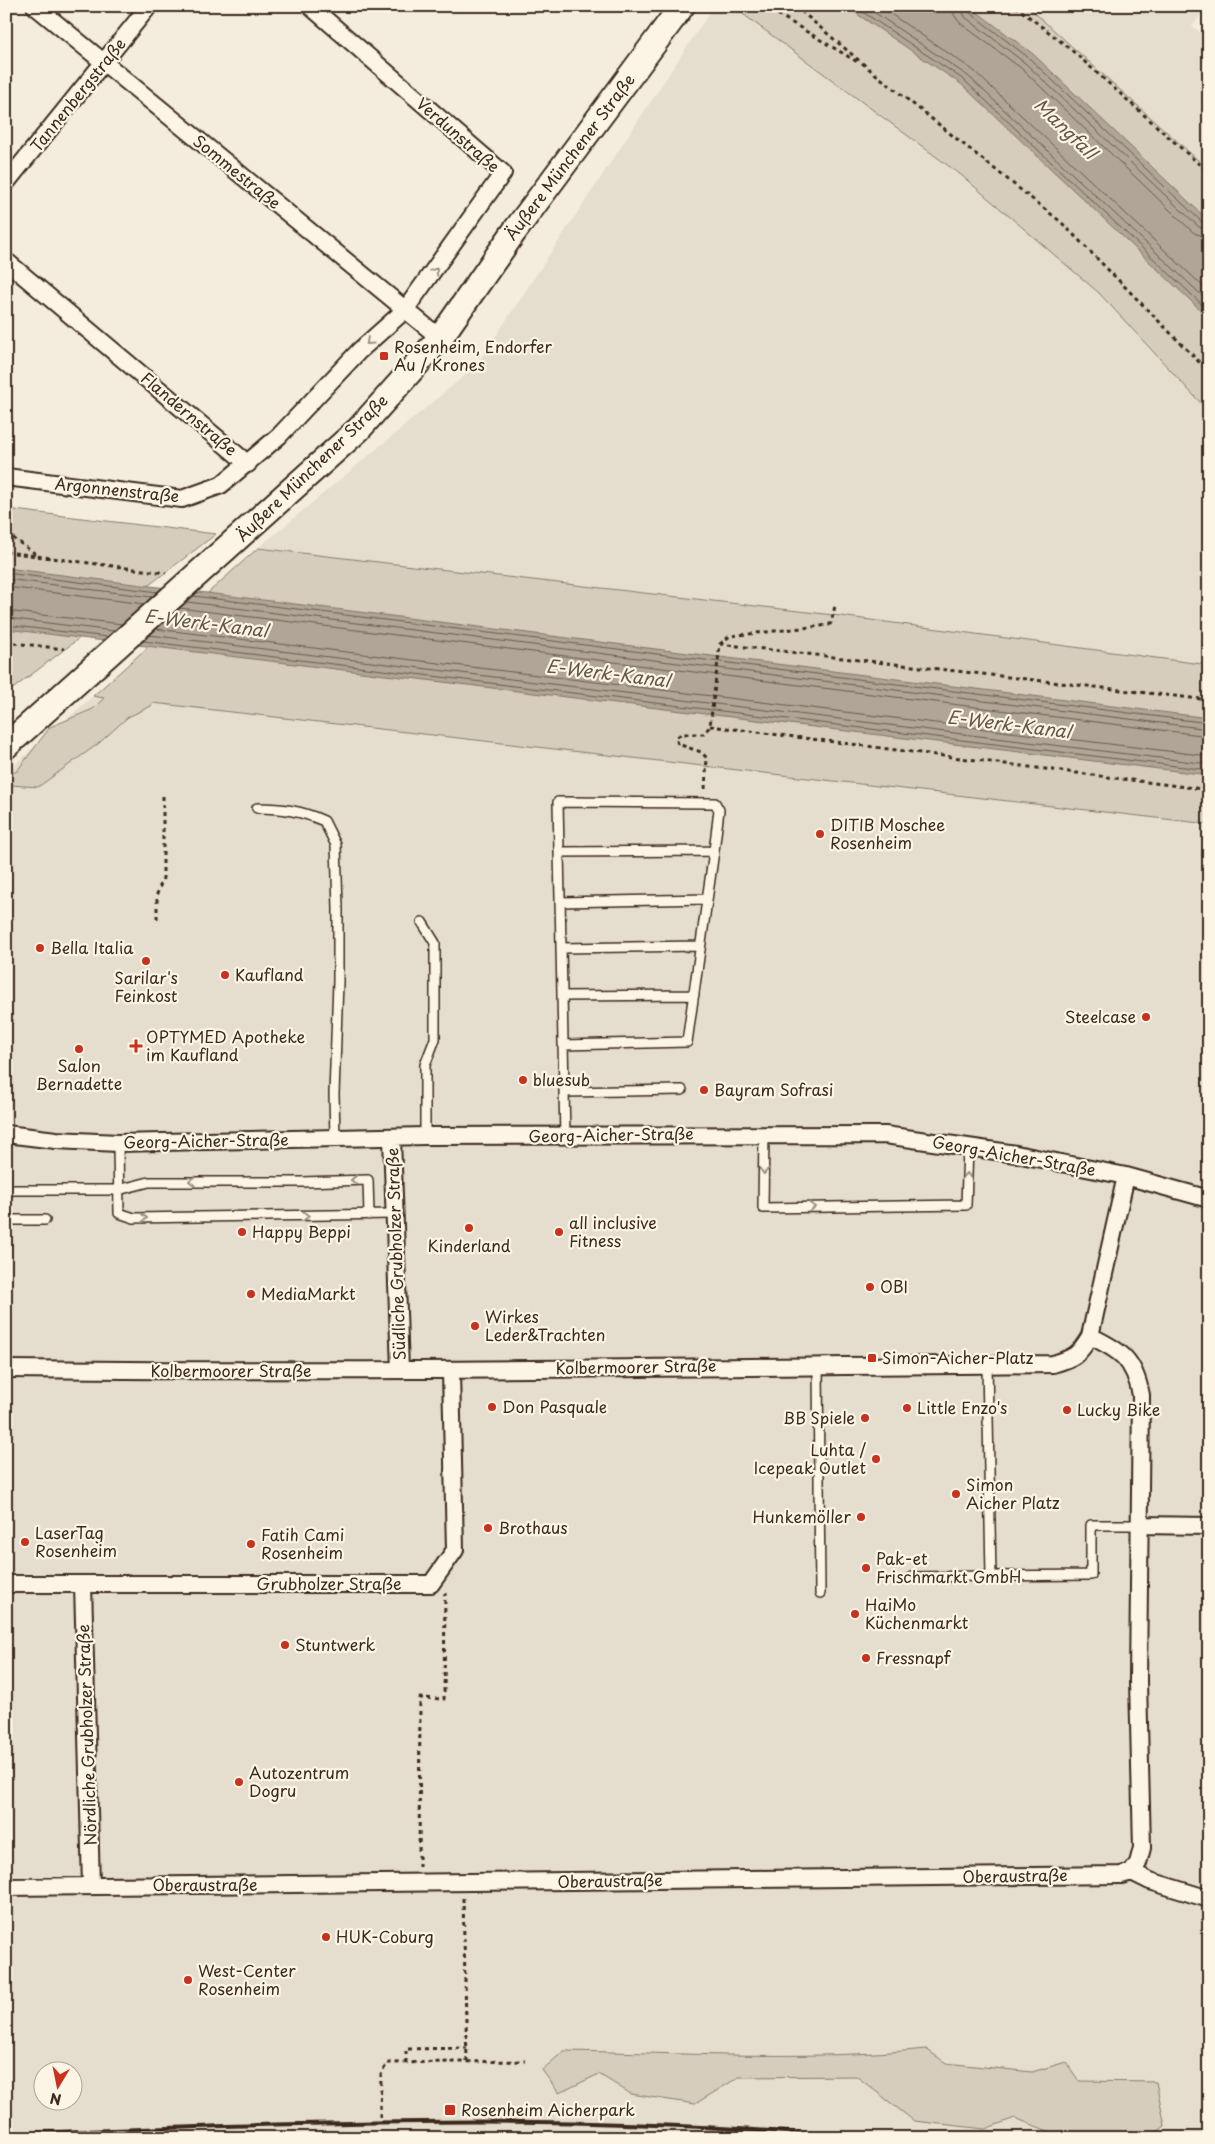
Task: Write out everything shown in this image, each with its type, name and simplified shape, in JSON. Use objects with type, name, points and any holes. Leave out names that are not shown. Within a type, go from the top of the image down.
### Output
[{"type":"main road","name":"Äußere Münchener Straße","points":[[6,746],[359,429],[440,338],[514,232],[682,6]]},
{"type":"street","name":"Sommestraße","points":[[35,6],[440,338]]},
{"type":"street","name":"Tannenbergstraße","points":[[6,183],[149,6]]},
{"type":"street","name":"Verdunstraße","points":[[310,6],[503,173],[405,310]]},
{"type":"street","name":"Flandernstraße","points":[[6,261],[248,464],[279,436],[359,351],[405,310]]},
{"type":"street","name":"Argonnenstraße","points":[[6,477],[182,499],[222,485],[248,464]]},
{"type":"street","name":"Georg-Aicher-Straße","points":[[6,1134],[56,1140],[118,1143],[425,1136],[885,1135],[1016,1154],[1126,1176],[1209,1199]]},
{"type":"street","name":"Südliche Grubholzer Straße","points":[[392,1138],[400,1370]]},
{"type":"street","name":"Kolbermoorer Straße","points":[[6,1369],[451,1371],[818,1365],[1053,1364],[1073,1358],[1082,1350],[1090,1336],[1126,1176]]},
{"type":"street","points":[[1090,1336],[1111,1346],[1125,1358],[1137,1375],[1141,1395],[1138,1681],[1142,1848],[1138,1863],[1132,1872],[1150,1881],[1209,1898]]},
{"type":"street","name":"Grubholzer Straße","points":[[6,1584],[431,1584],[455,1550],[451,1371]]},
{"type":"street","points":[[1140,1525],[1209,1526]]},
{"type":"street","name":"Nördliche Grubholzer Straße","points":[[83,1584],[91,1886]]},
{"type":"street","name":"Oberaustraße","points":[[6,1887],[1121,1876],[1132,1872]]},
{"type":"lane","points":[[563,1045],[687,1042],[719,810],[715,803],[558,802],[564,1137]]},
{"type":"lane","points":[[257,808],[282,808],[306,813],[324,821],[336,845],[338,982],[334,1094],[336,1139]]},
{"type":"lane","points":[[560,852],[714,851]]},
{"type":"lane","points":[[560,902],[707,899]]},
{"type":"lane","points":[[422,922],[435,943],[435,1039],[425,1065],[425,1136]]},
{"type":"lane","points":[[561,948],[700,946]]},
{"type":"lane","points":[[562,996],[694,995]]},
{"type":"lane","points":[[564,1092],[682,1090]]},
{"type":"lane","points":[[764,1134],[763,1208],[966,1206],[968,1147]]},
{"type":"lane","points":[[118,1143],[119,1213],[134,1218],[394,1214]]},
{"type":"lane","points":[[6,1190],[118,1190],[149,1182],[368,1180],[369,1215]]},
{"type":"lane","points":[[6,1220],[45,1220]]},
{"type":"lane","points":[[988,1364],[990,1576]]},
{"type":"lane","points":[[818,1365],[820,1593]]},
{"type":"lane","points":[[912,1577],[1091,1576],[1091,1525],[1140,1525]]},
{"type":"path","points":[[764,6],[868,68]]},
{"type":"path","points":[[795,6],[868,68],[1061,222],[1209,372]]},
{"type":"path","points":[[1016,6],[1068,47],[1209,173]]},
{"type":"path","points":[[6,533],[37,556]]},
{"type":"path","points":[[6,552],[194,577]]},
{"type":"path","points":[[706,777],[707,758],[702,752],[678,744],[676,738],[681,734],[704,734],[710,726],[720,644],[730,636],[829,625],[835,606]]},
{"type":"path","points":[[6,642],[64,649]]},
{"type":"path","points":[[720,644],[1209,700]]},
{"type":"path","points":[[710,726],[1209,790]]},
{"type":"path","points":[[157,919],[158,894],[163,878],[163,794]]},
{"type":"path","points":[[419,1883],[420,1698],[444,1699],[446,1563]]},
{"type":"path","points":[[463,1883],[467,2062]]},
{"type":"path","points":[[406,2063],[406,2049],[467,2048]]},
{"type":"path","points":[[380,2117],[380,2075],[387,2063],[525,2061]]},
{"type":"shaded area","points":[[714,6],[732,6],[961,175],[1099,293],[1209,412],[1209,665],[833,615],[258,548],[476,366]]},
{"type":"shaded area","points":[[732,6],[1027,6],[1209,170],[1209,412],[1099,293],[961,175]]},
{"type":"shaded area","points":[[1027,6],[1209,6],[1192,26],[1209,39],[1209,170]]},
{"type":"shaded area","points":[[6,509],[216,534],[6,694]]},
{"type":"shaded area","points":[[258,548],[833,615],[1209,665],[1209,824],[153,703],[151,706],[128,717],[98,744],[38,787],[11,785],[6,790],[6,776],[17,771],[50,727],[93,709],[104,698],[93,696]]},
{"type":"shaded area","points":[[93,696],[1209,824],[1209,2138],[6,2138],[6,772]]},
{"type":"shaded area","points":[[926,2049],[946,2063],[1032,2072],[1066,2062],[1079,2081],[1156,2082],[1165,2126],[1149,2138],[1066,2138],[1015,2118],[985,2129],[914,2121],[856,2076],[739,2077],[695,2104],[631,2094],[599,2074],[559,2093],[542,2070],[564,2051],[836,2055]]},
{"type":"water","name":"Mangfall","points":[[845,6],[969,6],[1033,54],[1209,221],[1209,318],[961,84]]},
{"type":"water","name":"E-Werk-Kanal","points":[[6,568],[1209,718],[1209,775],[6,629]]},
{"type":"railway","points":[[6,2134],[325,2123],[538,2122],[645,2124],[857,2138]]},
{"type":"place","name":"Rosenheim, Endorfer Au / Krones","points":[[384,356]]},
{"type":"place","name":"DITIB Moschee Rosenheim","points":[[820,834]]},
{"type":"place","name":"Bella Italia","points":[[40,948]]},
{"type":"place","name":"Sarilar's Feinkost","points":[[146,961]]},
{"type":"place","name":"Kaufland","points":[[225,975]]},
{"type":"place","name":"Steelcase","points":[[1146,1017]]},
{"type":"place","name":"OPTYMED Apotheke im Kaufland","points":[[136,1046]]},
{"type":"place","name":"Salon Bernadette","points":[[79,1049]]},
{"type":"place","name":"bluesub","points":[[523,1080]]},
{"type":"place","name":"Bayram Sofrasi","points":[[704,1090]]},
{"type":"place","name":"Kinderland","points":[[469,1228]]},
{"type":"place","name":"Happy Beppi","points":[[242,1232]]},
{"type":"place","name":"all inclusive Fitness","points":[[559,1232]]},
{"type":"place","name":"OBI","points":[[870,1287]]},
{"type":"place","name":"MediaMarkt","points":[[251,1294]]},
{"type":"place","name":"Wirkes Leder&Trachten","points":[[475,1326]]},
{"type":"place","name":"Simon-Aicher-Platz","points":[[872,1358]]},
{"type":"place","name":"Don Pasquale","points":[[492,1407]]},
{"type":"place","name":"Little Enzo's","points":[[907,1408]]},
{"type":"place","name":"Lucky Bike","points":[[1067,1410]]},
{"type":"place","name":"BB Spiele","points":[[865,1418]]},
{"type":"place","name":"Luhta / Icepeak Outlet","points":[[876,1459]]},
{"type":"place","name":"Simon Aicher Platz","points":[[956,1494]]},
{"type":"place","name":"Hunkemöller","points":[[861,1517]]},
{"type":"place","name":"Brothaus","points":[[488,1528]]},
{"type":"place","name":"LaserTag Rosenheim","points":[[25,1542]]},
{"type":"place","name":"Fatih Cami Rosenheim","points":[[251,1544]]},
{"type":"place","name":"Pak-et Frischmarkt GmbH","points":[[866,1568]]},
{"type":"place","name":"HaiMo Küchenmarkt","points":[[855,1614]]},
{"type":"place","name":"Stuntwerk","points":[[285,1645]]},
{"type":"place","name":"Fressnapf","points":[[866,1658]]},
{"type":"place","name":"Autozentrum Dogru","points":[[239,1782]]},
{"type":"place","name":"HUK-Coburg","points":[[326,1937]]},
{"type":"place","name":"West-Center Rosenheim","points":[[188,1980]]},
{"type":"place","name":"Rosenheim Aicherpark","points":[[450,2110]]}]
